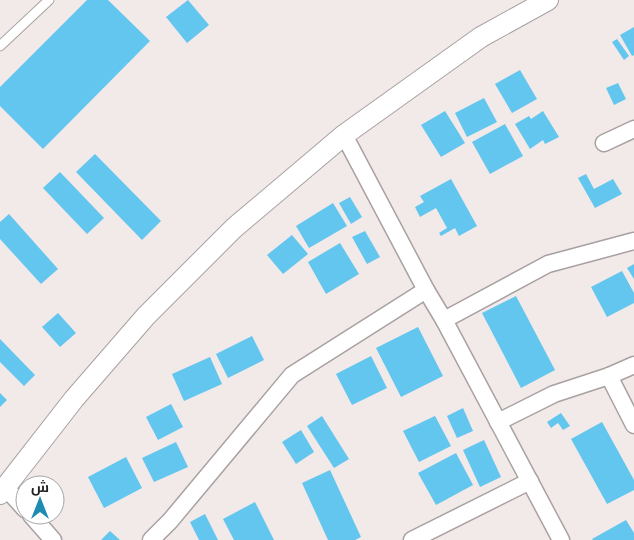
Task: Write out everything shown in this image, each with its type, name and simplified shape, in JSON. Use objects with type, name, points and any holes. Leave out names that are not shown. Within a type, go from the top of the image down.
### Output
[{"type":"street","points":[[15,500],[3,490],[74,399],[146,316],[234,228],[344,135],[481,37],[548,0]]},
{"type":"street","points":[[604,143],[634,129]]},
{"type":"street","points":[[344,135],[561,540]]},
{"type":"street","points":[[444,320],[548,264],[634,241]]},
{"type":"street","points":[[151,540],[170,521],[292,375],[426,290]]},
{"type":"street","points":[[498,422],[554,394],[609,376],[634,364]]},
{"type":"street","points":[[609,376],[634,425]]},
{"type":"street","points":[[412,540],[530,481]]},
{"type":"street","points":[[40,525],[53,540]]},
{"type":"lane","points":[[0,46],[49,0]]},
{"type":"building","points":[[87,0],[108,0],[150,41],[43,149],[0,106],[0,87]]},
{"type":"building","points":[[188,0],[209,25],[187,43],[166,17]]},
{"type":"building","points":[[634,27],[634,55],[632,56],[620,35]]},
{"type":"building","points":[[617,39],[629,56],[624,60],[612,42]]},
{"type":"building","points":[[520,70],[537,99],[512,113],[495,84]]},
{"type":"building","points":[[618,83],[626,99],[614,105],[606,88]]},
{"type":"building","points":[[484,98],[497,122],[467,137],[455,113]]},
{"type":"building","points":[[445,111],[465,143],[441,157],[421,125]]},
{"type":"building","points":[[543,111],[559,137],[545,144],[543,140],[530,149],[515,124],[529,116],[531,119]]},
{"type":"building","points":[[505,124],[523,156],[490,174],[472,142]]},
{"type":"building","points":[[95,154],[161,221],[142,240],[76,172]]},
{"type":"building","points":[[60,172],[104,218],[87,234],[43,188]]},
{"type":"building","points":[[586,174],[594,189],[613,179],[622,194],[595,208],[578,178]]},
{"type":"building","points":[[451,179],[477,226],[459,236],[455,228],[441,236],[439,233],[447,228],[436,208],[420,217],[415,207],[424,202],[420,196]]},
{"type":"building","points":[[350,197],[362,217],[351,224],[339,203]]},
{"type":"building","points":[[333,203],[347,226],[309,248],[296,226]]},
{"type":"building","points":[[9,214],[58,269],[41,284],[0,239],[0,222]]},
{"type":"building","points":[[365,231],[380,257],[367,264],[352,237]]},
{"type":"building","points":[[292,235],[308,254],[283,274],[267,255]]},
{"type":"building","points":[[340,243],[359,274],[326,294],[308,262]]},
{"type":"building","points":[[634,264],[634,279],[627,268]]},
{"type":"building","points":[[622,271],[634,293],[634,303],[607,317],[591,287]]},
{"type":"building","points":[[516,296],[555,370],[521,388],[482,313]]},
{"type":"building","points":[[58,313],[76,333],[60,347],[42,327]]},
{"type":"building","points":[[418,327],[443,376],[401,397],[376,348]]},
{"type":"building","points":[[252,336],[264,360],[228,378],[216,354]]},
{"type":"building","points":[[0,339],[35,375],[24,386],[0,362]]},
{"type":"building","points":[[371,356],[387,388],[352,405],[336,374]]},
{"type":"building","points":[[210,357],[222,384],[184,401],[172,374]]},
{"type":"building","points":[[0,393],[7,400],[0,407]]},
{"type":"building","points":[[171,404],[183,427],[158,440],[146,417]]},
{"type":"building","points":[[463,408],[473,431],[457,438],[447,416]]},
{"type":"building","points":[[561,413],[570,426],[563,430],[558,423],[551,428],[547,422]]},
{"type":"building","points":[[322,416],[349,459],[334,468],[307,426]]},
{"type":"building","points":[[435,416],[451,446],[419,462],[403,431]]},
{"type":"building","points":[[602,422],[634,480],[634,490],[607,504],[571,439]]},
{"type":"building","points":[[301,430],[314,452],[296,464],[282,442]]},
{"type":"building","points":[[484,440],[501,477],[480,487],[463,450]]},
{"type":"building","points":[[176,442],[188,467],[154,482],[142,458]]},
{"type":"building","points":[[456,453],[473,485],[436,505],[418,473]]},
{"type":"building","points":[[126,457],[142,488],[104,508],[88,477]]},
{"type":"building","points":[[330,470],[361,537],[355,540],[328,540],[302,483]]},
{"type":"building","points":[[255,502],[274,540],[234,540],[223,519]]},
{"type":"building","points":[[205,514],[218,540],[199,540],[190,522]]},
{"type":"building","points":[[626,520],[634,533],[634,540],[592,539]]},
{"type":"building","points":[[110,531],[120,540],[101,540]]}]
